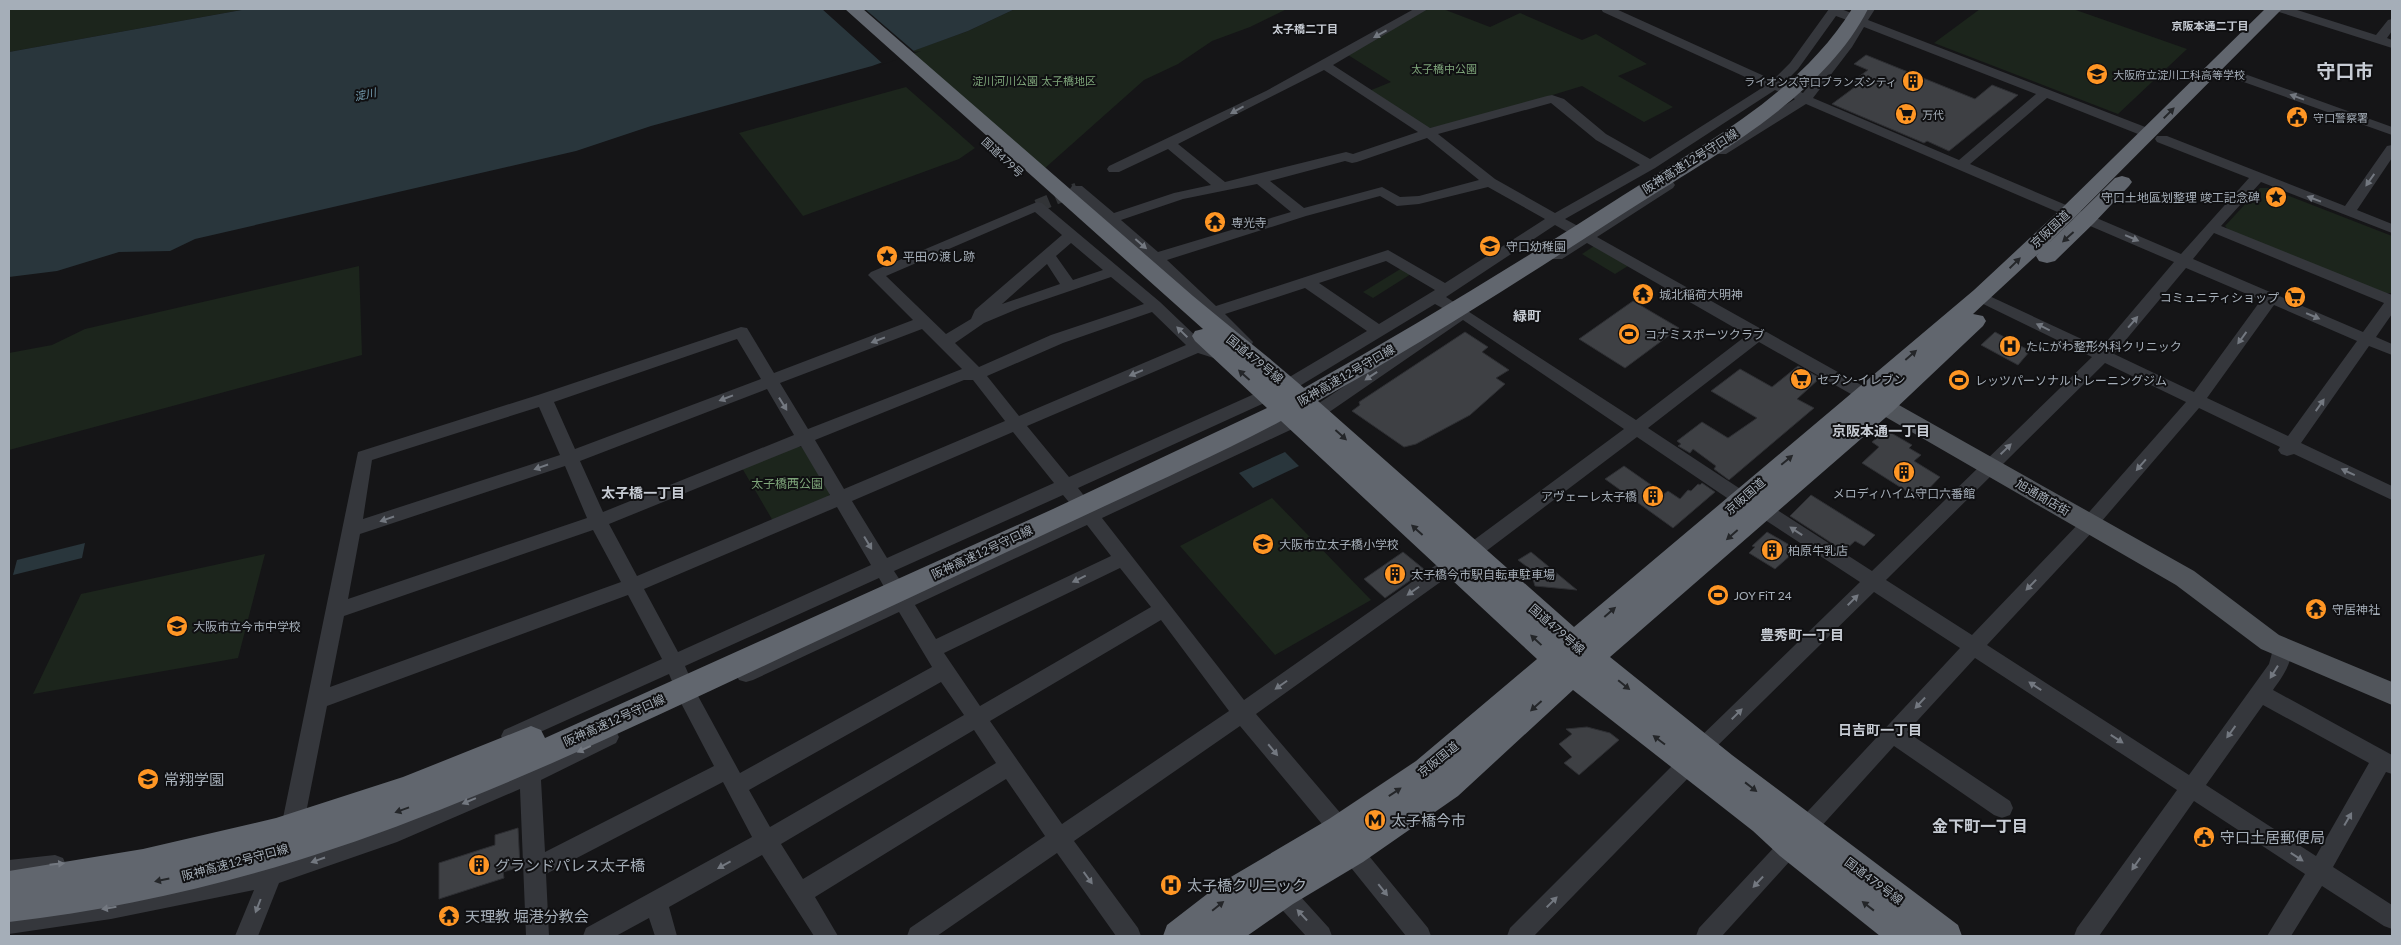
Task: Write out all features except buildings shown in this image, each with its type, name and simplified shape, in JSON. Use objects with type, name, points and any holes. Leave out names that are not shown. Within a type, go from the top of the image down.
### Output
[{"type":"highway","name":"国道479号","points":[[836,9],[1170,304]]},
{"type":"highway","name":"国道479号","points":[[853,9],[1170,304]]},
{"type":"highway","name":"京阪国道","points":[[2155,136],[2228,72],[2284,9]]},
{"type":"highway","name":"京阪国道","points":[[1179,936],[1235,892],[1346,840],[1447,786],[1573,658],[1752,504],[1883,405],[1987,300],[2078,215],[2284,9]]},
{"type":"highway","name":"阪神高速12号守口線","points":[[9,886],[117,869],[225,846],[352,808],[412,787],[503,752],[1227,423],[1319,375],[1422,315],[1734,119],[1776,89],[1805,63],[1847,12]]},
{"type":"highway","name":"阪神高速12号守口線","points":[[9,907],[108,891],[222,866],[343,831],[428,800],[504,770],[639,709],[1246,429],[1330,385],[1434,324],[1778,103],[1818,67],[1840,40],[1847,12]]},
{"type":"highway","name":"国道479号線","points":[[1170,304],[1223,356],[1277,390],[1573,658],[1696,756],[1764,821],[1798,837],[1909,923],[1946,936]]},
{"type":"highway","name":"国道479号線","points":[[1170,304],[1256,358],[1277,390]]},
{"type":"highway","name":"京阪国道","points":[[1219,936],[1282,894],[1346,840]]},
{"type":"main road","name":"旭通商店街","points":[[1883,405],[2186,578],[2270,642],[2392,694]]},
{"type":"street","points":[[1114,169],[1206,127],[1324,65],[1422,9]]},
{"type":"street","points":[[1607,9],[1776,84],[1805,99],[2392,350]]},
{"type":"street","points":[[9,870],[86,861],[294,818],[405,782],[674,663],[1277,390],[1440,294],[1556,218],[1650,165],[1776,84],[1847,12],[1869,9]]},
{"type":"street","points":[[2284,9],[2392,44]]},
{"type":"street","points":[[1847,12],[2258,178],[2392,229]]},
{"type":"street","points":[[9,922],[111,908],[270,876],[390,835],[530,774],[689,699],[905,602],[1306,417],[1463,314],[1805,99],[1848,44],[1847,12]]},
{"type":"street","points":[[2378,40],[2392,23]]},
{"type":"street","points":[[1324,65],[1429,133],[1490,182],[1883,405]]},
{"type":"street","points":[[2228,72],[2392,131]]},
{"type":"street","points":[[1960,166],[2045,93]]},
{"type":"street","points":[[1111,219],[1179,196],[1260,179],[1346,156],[1352,159],[1448,126],[1552,99],[1559,102],[1601,137],[1650,165]]},
{"type":"street","points":[[1169,144],[1187,156],[1222,187]]},
{"type":"street","points":[[2348,212],[2392,148]]},
{"type":"street","points":[[1518,936],[1872,581],[2103,356],[2212,227],[2258,178]]},
{"type":"street","points":[[1260,179],[1301,213]]},
{"type":"street","points":[[1156,258],[1301,213],[1382,191],[1397,202],[1419,200],[1490,182]]},
{"type":"street","points":[[1077,189],[1215,312],[1245,341],[1256,358]]},
{"type":"street","points":[[1223,356],[1197,347],[1170,304],[1114,271],[1037,206],[876,275],[977,374],[1164,609],[1242,713],[1346,840],[1420,936]]},
{"type":"street","points":[[2212,227],[2392,302],[2290,448]]},
{"type":"street","points":[[977,322],[981,314],[1071,235]]},
{"type":"street","points":[[1048,255],[1069,285]]},
{"type":"street","points":[[1215,312],[1388,255],[1463,314],[1752,504],[2392,918]]},
{"type":"street","points":[[944,342],[977,322],[1016,304],[1114,271]]},
{"type":"street","points":[[1308,282],[1378,331]]},
{"type":"street","points":[[1707,936],[1892,733],[2089,524],[2197,400],[2271,298]]},
{"type":"street","points":[[1987,300],[2197,400],[2290,448],[2392,493]]},
{"type":"street","points":[[336,611],[598,521],[962,374],[977,374],[1057,339],[1170,304]]},
{"type":"street","points":[[352,530],[570,458],[924,322]]},
{"type":"street","points":[[247,936],[294,818],[352,530],[364,456],[544,399],[741,332],[769,381],[905,602],[944,670],[1059,838],[1130,936]]},
{"type":"street","points":[[918,936],[1242,713],[1462,558],[1725,362],[1757,335]]},
{"type":"street","points":[[319,700],[633,586],[1197,347]]},
{"type":"street","points":[[544,399],[598,521],[674,663],[689,699],[766,841],[826,936]]},
{"type":"street","points":[[933,649],[1123,558]]},
{"type":"street","points":[[594,936],[766,841],[1164,609]]},
{"type":"street","points":[[2085,936],[2190,787],[2260,693],[2278,666],[2282,648]]},
{"type":"street","points":[[534,868],[733,777],[944,670]]},
{"type":"street","points":[[2260,693],[2387,763],[2278,936]]},
{"type":"street","points":[[1892,733],[2002,808]]},
{"type":"street","points":[[800,894],[1009,766]]},
{"type":"street","points":[[530,774],[538,936]]},
{"type":"street","points":[[1282,894],[1321,936]]},
{"type":"street","points":[[656,903],[666,936]]},
{"type":"green space","points":[[9,9],[247,9],[9,52]]},
{"type":"green space","name":"淀川河川公園 太子橋地区","points":[[1015,9],[1287,9],[1250,27],[1212,41],[1178,64],[1144,80],[1035,177],[898,56],[968,31]]},
{"type":"green space","name":"太子橋中公園","points":[[1427,9],[1443,9],[1490,27],[1520,13],[1582,40],[1596,34],[1647,64],[1618,76],[1673,107],[1644,122],[1582,86],[1497,112],[1426,129],[1369,91],[1391,82],[1348,55]]},
{"type":"green space","name":"大阪府立淀川工科高等学校","points":[[1980,9],[2073,9],[2187,49],[2118,114],[1934,43]]},
{"type":"green space","points":[[906,87],[975,148],[959,159],[803,216],[739,133]]},
{"type":"green space","points":[[2260,188],[2269,188],[2392,236],[2391,293],[2381,293],[2229,231],[2225,226]]},
{"type":"green space","points":[[1594,246],[1628,266],[1615,274],[1582,254]]},
{"type":"green space","points":[[359,266],[362,355],[9,450],[9,353],[52,345],[85,329]]},
{"type":"green space","points":[[1402,268],[1411,274],[1373,298],[1363,292]]},
{"type":"green space","name":"太子橋西公園","points":[[796,446],[802,447],[830,493],[827,499],[773,521],[742,468]]},
{"type":"green space","points":[[1272,498],[1371,600],[1275,655],[1180,546]]},
{"type":"green space","points":[[265,554],[238,658],[33,694],[81,594]]},
{"type":"water","name":"淀川","points":[[247,9],[1015,9],[968,31],[872,66],[651,126],[576,151],[195,239],[170,251],[119,252],[57,271],[9,277],[9,52]]},
{"type":"water","points":[[1285,452],[1299,466],[1253,488],[1239,473]]},
{"type":"water","points":[[85,543],[82,558],[13,575],[17,560]]},
{"type":"pier","points":[[822,9],[865,9],[915,52],[921,51],[878,66],[882,63]]},
{"type":"tunnel","points":[[1037,206],[1077,189]]},
{"type":"place","name":"大阪府立淀川工科高等学校","points":[[2097,74]]},
{"type":"place","name":"ライオンズ守口ブランズシティ","points":[[1913,81]]},
{"type":"place","name":"万代","points":[[1906,114]]},
{"type":"place","name":"守口警察署","points":[[2297,117]]},
{"type":"place","name":"守口土地區划整理 竣工記念碑","points":[[2276,197]]},
{"type":"place","name":"専光寺","points":[[1215,222]]},
{"type":"place","name":"守口幼稚園","points":[[1490,246]]},
{"type":"place","name":"平田の渡し跡","points":[[887,256]]},
{"type":"place","name":"城北稲荷大明神","points":[[1643,294]]},
{"type":"place","name":"コミュニティショップ","points":[[2295,297]]},
{"type":"place","name":"コナミスポーツクラブ","points":[[1629,334]]},
{"type":"place","name":"たにがわ整形外科クリニック","points":[[2010,346]]},
{"type":"place","name":"セブン-イレブン","points":[[1801,379]]},
{"type":"place","name":"レッツパーソナルトレーニングジム","points":[[1959,380]]},
{"type":"place","name":"メロディハイム守口六番館","points":[[1904,472]]},
{"type":"place","name":"アヴェーレ太子橋","points":[[1653,496]]},
{"type":"place","name":"大阪市立太子橋小学校","points":[[1263,544]]},
{"type":"place","name":"柏原牛乳店","points":[[1772,550]]},
{"type":"place","name":"太子橋今市駅自転車駐車場","points":[[1395,574]]},
{"type":"place","name":"JOY FiT 24","points":[[1718,595]]},
{"type":"place","name":"守居神社","points":[[2316,609]]},
{"type":"place","name":"大阪市立今市中学校","points":[[177,626]]},
{"type":"place","name":"常翔学園","points":[[148,779]]},
{"type":"place","name":"太子橋今市","points":[[1375,820]]},
{"type":"place","name":"守口土居郵便局","points":[[2204,837]]},
{"type":"place","name":"グランドパレス太子橋","points":[[479,865]]},
{"type":"place","name":"太子橋クリニック","points":[[1171,885]]},
{"type":"place","name":"天理教 堀港分教会","points":[[449,916]]},
{"type":"district","name":"京阪本通二丁目","points":[[2210,25]]},
{"type":"district","name":"太子橋二丁目","points":[[1305,28]]},
{"type":"district","name":"守口市","points":[[2345,70]]},
{"type":"district","name":"緑町","points":[[1527,315]]},
{"type":"district","name":"京阪本通一丁目","points":[[1881,430]]},
{"type":"district","name":"太子橋一丁目","points":[[643,492]]},
{"type":"district","name":"豊秀町一丁目","points":[[1802,634]]},
{"type":"district","name":"日吉町一丁目","points":[[1880,729]]},
{"type":"district","name":"金下町一丁目","points":[[1980,825]]}]
